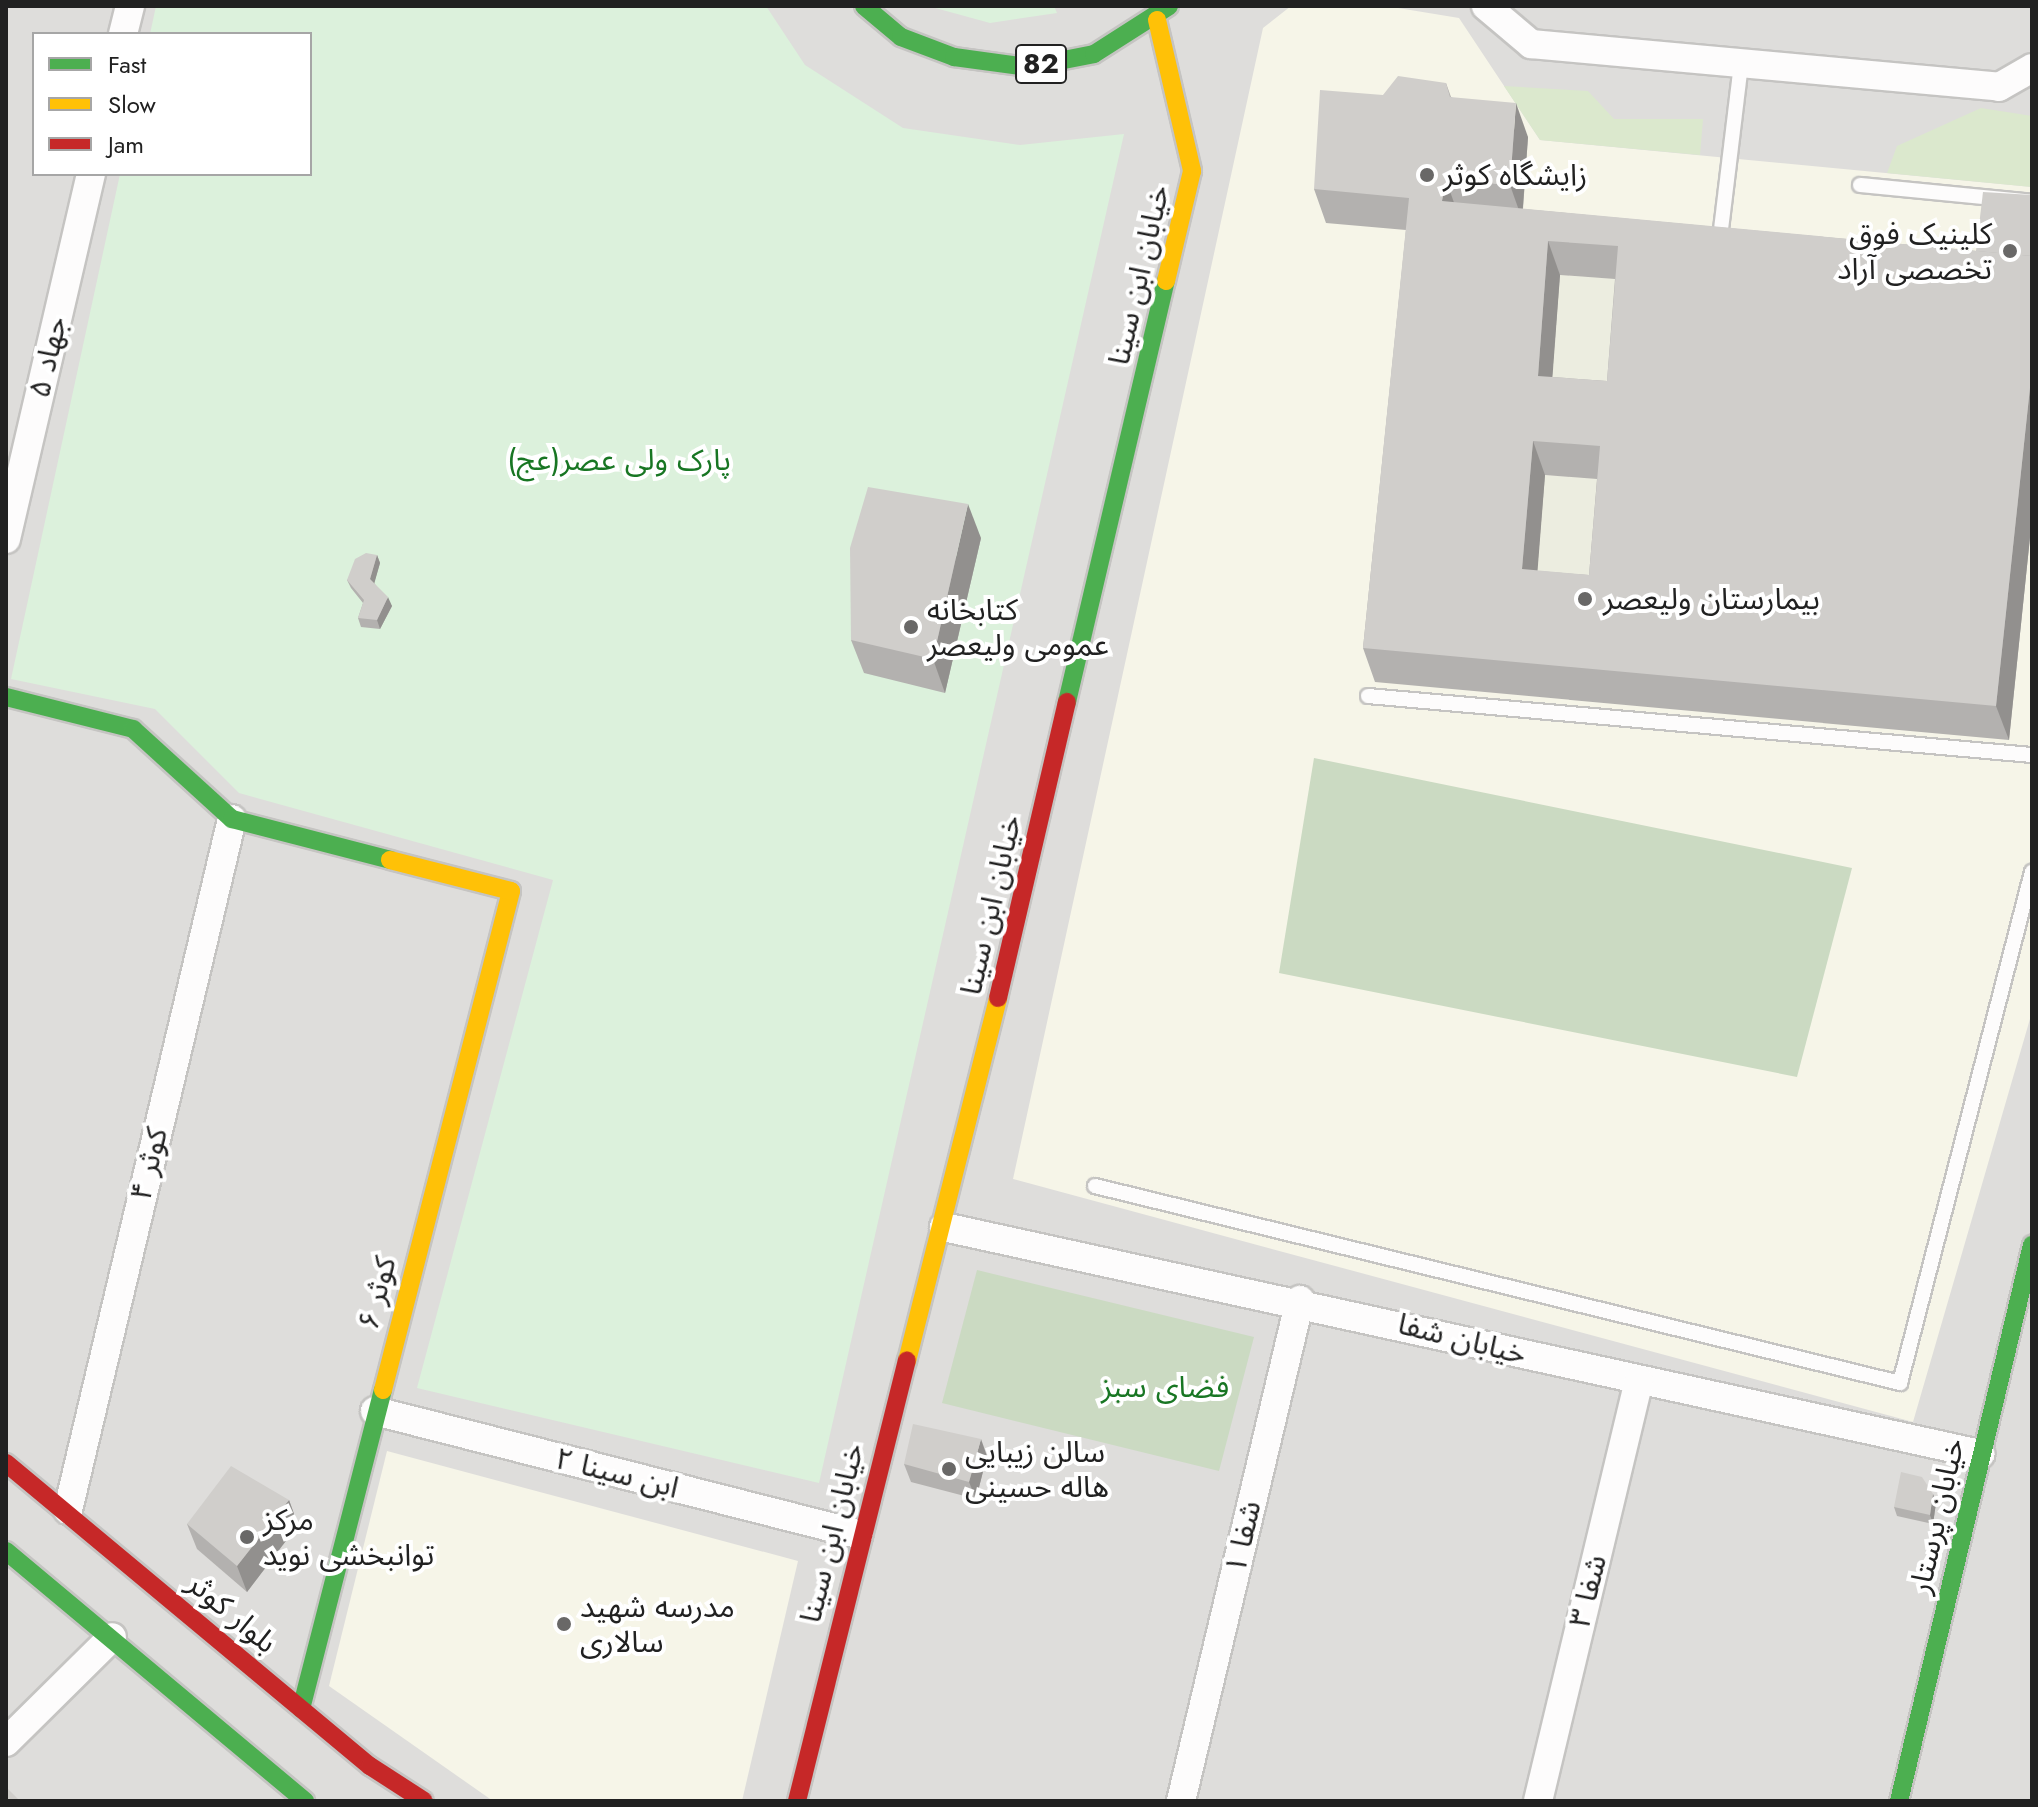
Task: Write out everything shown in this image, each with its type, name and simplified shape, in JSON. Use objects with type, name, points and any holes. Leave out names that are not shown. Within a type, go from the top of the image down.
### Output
[{"type":"street","points":[[124,32],[130,6]]},
{"type":"street","name":"82","points":[[864,6],[914,42],[954,57],[1028,67],[1094,54],[1163,13]]},
{"type":"street","points":[[1486,6],[1531,44],[1999,87],[2032,68]]},
{"type":"street","name":"خیابان ابن سینا","points":[[797,1801],[859,1534],[944,1227],[1192,171],[1163,13]]},
{"type":"street","name":"جهاد ۵","points":[[6,539],[91,176]]},
{"type":"street","points":[[6,697],[133,729],[232,819]]},
{"type":"street","name":"کوثر ۶","points":[[232,819],[511,891],[375,1411],[301,1709]]},
{"type":"street","name":"کوثر ۴","points":[[68,1510],[232,819]]},
{"type":"street","name":"خیابان شفا","points":[[944,1227],[1300,1300],[1639,1381],[1980,1454]]},
{"type":"street","name":"خیابان پرستار","points":[[1899,1801],[1980,1454],[2024,1312],[2032,1245]]},
{"type":"street","name":"شفا ۱","points":[[1184,1787],[1300,1300]]},
{"type":"street","name":"شفا ۳","points":[[1538,1801],[1639,1381]]},
{"type":"street","name":"ابن سینا ۲","points":[[375,1411],[859,1534]]},
{"type":"street","name":"بلوار کوثر","points":[[6,1463],[68,1510],[301,1709],[424,1801]]},
{"type":"street","points":[[6,1551],[305,1801]]},
{"type":"street","points":[[6,1742],[112,1637]]},
{"type":"lane","points":[[1719,248],[1741,63]]},
{"type":"lane","points":[[1860,185],[2032,202]]},
{"type":"lane","points":[[1368,696],[2032,755]]},
{"type":"lane","points":[[1095,1186],[1900,1383],[2032,872]]},
{"type":"shaded area","points":[[6,6],[2032,6],[2032,1801],[6,1801]]},
{"type":"shaded area","name":"بیمارستان ولیعصر","points":[[1291,6],[1386,6],[1459,18],[1540,140],[2032,187],[2032,1012],[1913,1422],[1013,1179],[1263,28]]},
{"type":"shaded area","points":[[1560,275],[1630,280],[1619,415],[1550,410]]},
{"type":"shaded area","points":[[1545,475],[1612,480],[1602,608],[1535,603]]},
{"type":"shaded area","name":"مدرسه شهید سالاری","points":[[387,1451],[798,1561],[742,1801],[493,1801],[329,1686]]},
{"type":"green space","name":"پارک ولی عصر(عج)","points":[[156,6],[766,6],[805,65],[903,128],[1020,145],[1124,134],[819,1483],[417,1388],[553,880],[239,793],[155,709],[11,679],[120,176],[312,176],[312,32],[150,32]]},
{"type":"green space","points":[[928,6],[1054,6],[1057,13],[990,23]]},
{"type":"green space","points":[[1504,86],[1588,91],[1614,119],[1703,119],[1700,155],[1540,140]]},
{"type":"green space","points":[[1981,108],[2032,116],[2032,187],[1887,173],[1897,146]]},
{"type":"green space","points":[[1314,758],[1852,868],[1797,1077],[1279,973]]},
{"type":"green space","name":"فضای سبز","points":[[977,1270],[1254,1337],[1219,1471],[942,1403]]},
{"type":"building","points":[[1398,76],[1446,83],[1450,97],[1516,103],[1510,185],[1446,180],[1442,201],[2032,256],[2032,369],[1996,706],[1363,648],[1409,198],[1314,189],[1320,90],[1383,95]],"holes":[[[1548,241],[1618,246],[1607,381],[1538,376]],[[1533,441],[1600,446],[1589,575],[1522,569]]]},
{"type":"building","points":[[1983,192],[2032,195],[2032,256],[1976,251]]},
{"type":"building","name":"کتابخانه عمومی ولیعصر","points":[[868,487],[968,504],[933,659],[851,640],[850,548]]},
{"type":"building","points":[[366,553],[377,555],[370,579],[388,597],[377,620],[358,618],[364,600],[347,580],[355,559]]},
{"type":"building","points":[[913,1424],[981,1439],[969,1482],[904,1464]]},
{"type":"building","points":[[231,1466],[289,1500],[237,1566],[187,1524]]},
{"type":"building","points":[[1901,1472],[1922,1477],[1933,1494],[1930,1515],[1894,1507]]},
{"type":"building","points":[[6,1787],[20,1801],[6,1801]]},
{"type":"traffic: fast","points":[[864,6],[901,37],[954,57],[1028,67],[1094,54],[1169,6]]},
{"type":"traffic: fast","points":[[1067,702],[1166,281]]},
{"type":"traffic: fast","points":[[6,697],[133,729],[232,819],[390,860]]},
{"type":"traffic: fast","points":[[1899,1801],[2032,1245]]},
{"type":"traffic: fast","points":[[301,1709],[383,1390]]},
{"type":"traffic: fast","points":[[6,1551],[305,1801]]},
{"type":"traffic: slow","points":[[1157,20],[1192,171],[1166,281]]},
{"type":"traffic: slow","points":[[383,1390],[511,891],[390,860]]},
{"type":"traffic: slow","points":[[907,1361],[998,998]]},
{"type":"traffic: jam","points":[[998,998],[1067,702]]},
{"type":"traffic: jam","points":[[797,1801],[907,1361]]},
{"type":"traffic: jam","points":[[6,1463],[370,1766],[424,1801]]},
{"type":"place","name":"زایشگاه کوثر","points":[[1427,175]]},
{"type":"place","name":"کلینیک فوق تخصصی آراد","points":[[2010,251]]},
{"type":"place","name":"بیمارستان ولیعصر","points":[[1585,599]]},
{"type":"place","name":"کتابخانه عمومی ولیعصر","points":[[911,627]]},
{"type":"place","name":"سالن زیبایی هاله حسینی","points":[[949,1469]]},
{"type":"place","name":"مرکز توانبخشی نوید","points":[[247,1537]]},
{"type":"place","name":"مدرسه شهید سالاری","points":[[564,1624]]}]
